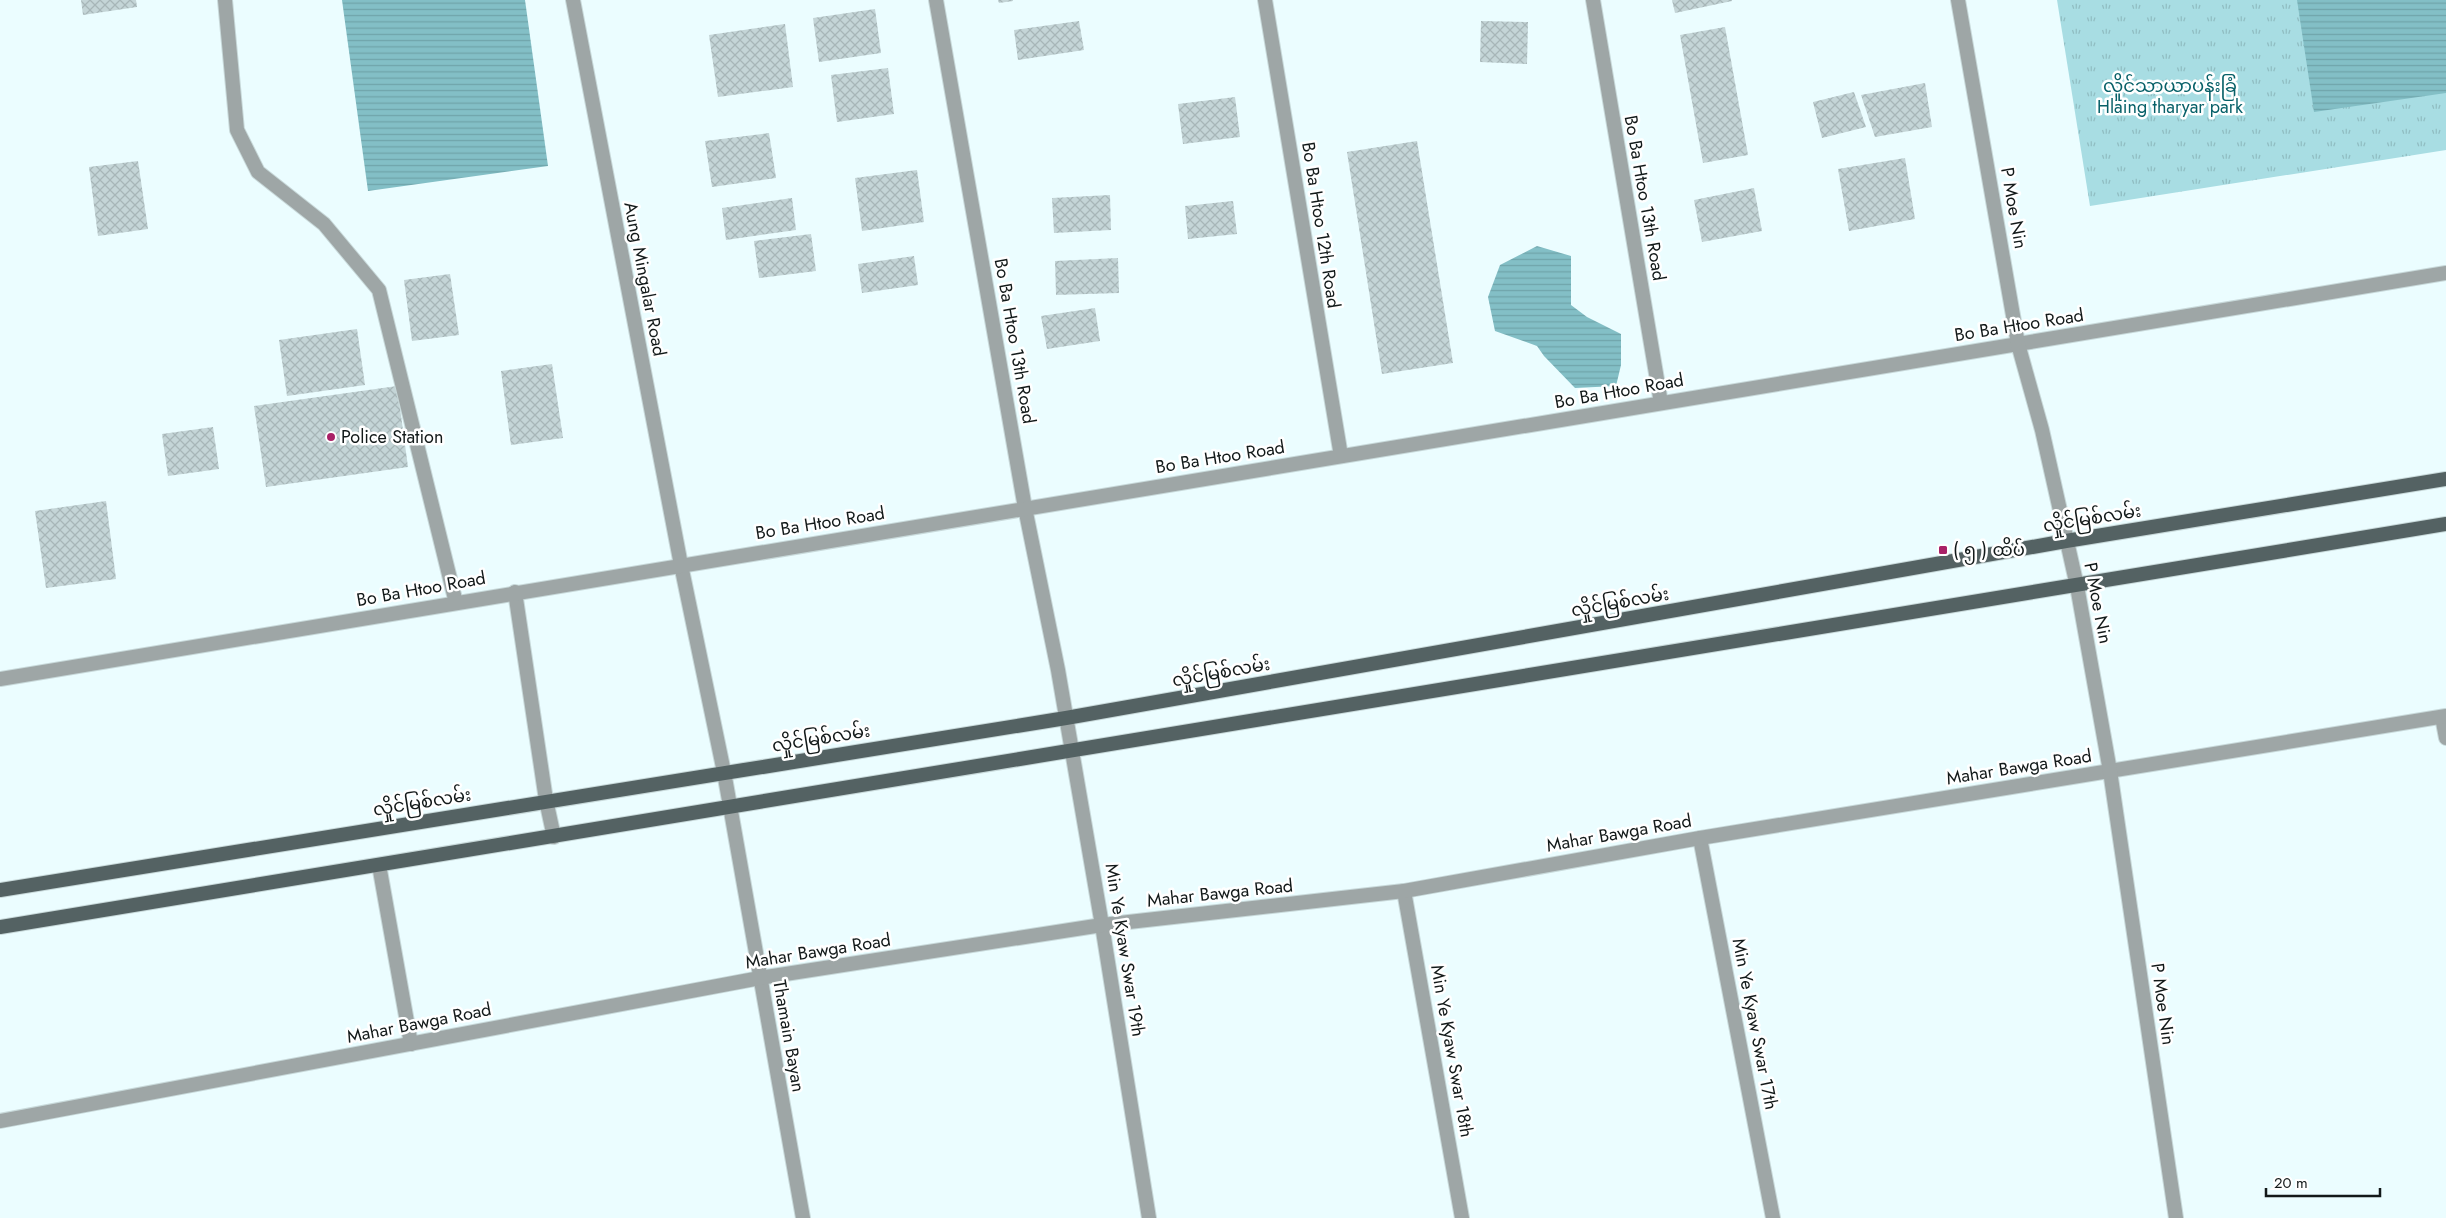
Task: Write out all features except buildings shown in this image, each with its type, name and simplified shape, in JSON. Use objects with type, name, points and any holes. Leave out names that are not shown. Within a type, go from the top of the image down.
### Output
[{"type":"main road","name":"လှိုင်မြစ်လမ်း","points":[[0,890],[546,800],[1066,718],[2066,541],[2446,479]]},
{"type":"main road","points":[[0,928],[2446,524]]},
{"type":"street","points":[[225,0],[236,130],[258,172],[324,224],[379,290],[456,602]]},
{"type":"street","name":"Aung Mingalar Road","points":[[573,0],[681,565],[724,772]]},
{"type":"street","name":"Bo Ba Htoo 13th Road","points":[[936,0],[1025,508],[1061,688]]},
{"type":"street","name":"Bo Ba Htoo 12th Road","points":[[1265,0],[1341,456]]},
{"type":"street","name":"Bo Ba Htoo 13th Road","points":[[1593,0],[1661,403]]},
{"type":"street","name":"P Moe Nin","points":[[1958,0],[2018,344],[2042,430],[2077,586],[2110,771],[2176,1218]]},
{"type":"street","name":"Bo Ba Htoo Road","points":[[0,679],[2446,273]]},
{"type":"street","points":[[515,592],[546,800],[554,837]]},
{"type":"street","name":"Min Ye Kyaw Swar 19th","points":[[1061,688],[1102,925],[1149,1218]]},
{"type":"street","points":[[2444,717],[2446,738]]},
{"type":"street","name":"Mahar Bawga Road","points":[[0,1121],[760,978],[1102,925],[1404,891],[1700,838],[2444,717]]},
{"type":"street","name":"Thamain Bayan","points":[[724,772],[804,1218]]},
{"type":"street","name":"Min Ye Kyaw Swar 17th","points":[[1700,838],[1773,1218]]},
{"type":"street","points":[[379,865],[411,1044]]},
{"type":"street","name":"Min Ye Kyaw Swar 18th","points":[[1404,891],[1462,1218]]},
{"type":"green space","name":"လှိုင်သာယာပန်းခြံ Hlaing tharyar park","points":[[2057,0],[2446,0],[2446,150],[2090,206]]},
{"type":"shaded area","points":[[342,0],[525,0],[548,166],[368,191]]},
{"type":"shaded area","points":[[2297,0],[2446,0],[2446,93],[2314,112]]},
{"type":"shaded area","points":[[1537,246],[1571,256],[1571,305],[1587,317],[1621,334],[1621,365],[1616,386],[1575,388],[1544,356],[1537,346],[1495,331],[1488,297],[1500,265]]},
{"type":"place","name":"Police Station","points":[[331,437]]},
{"type":"place","name":"( ၅ ) ထိပ်","points":[[1943,550]]}]
